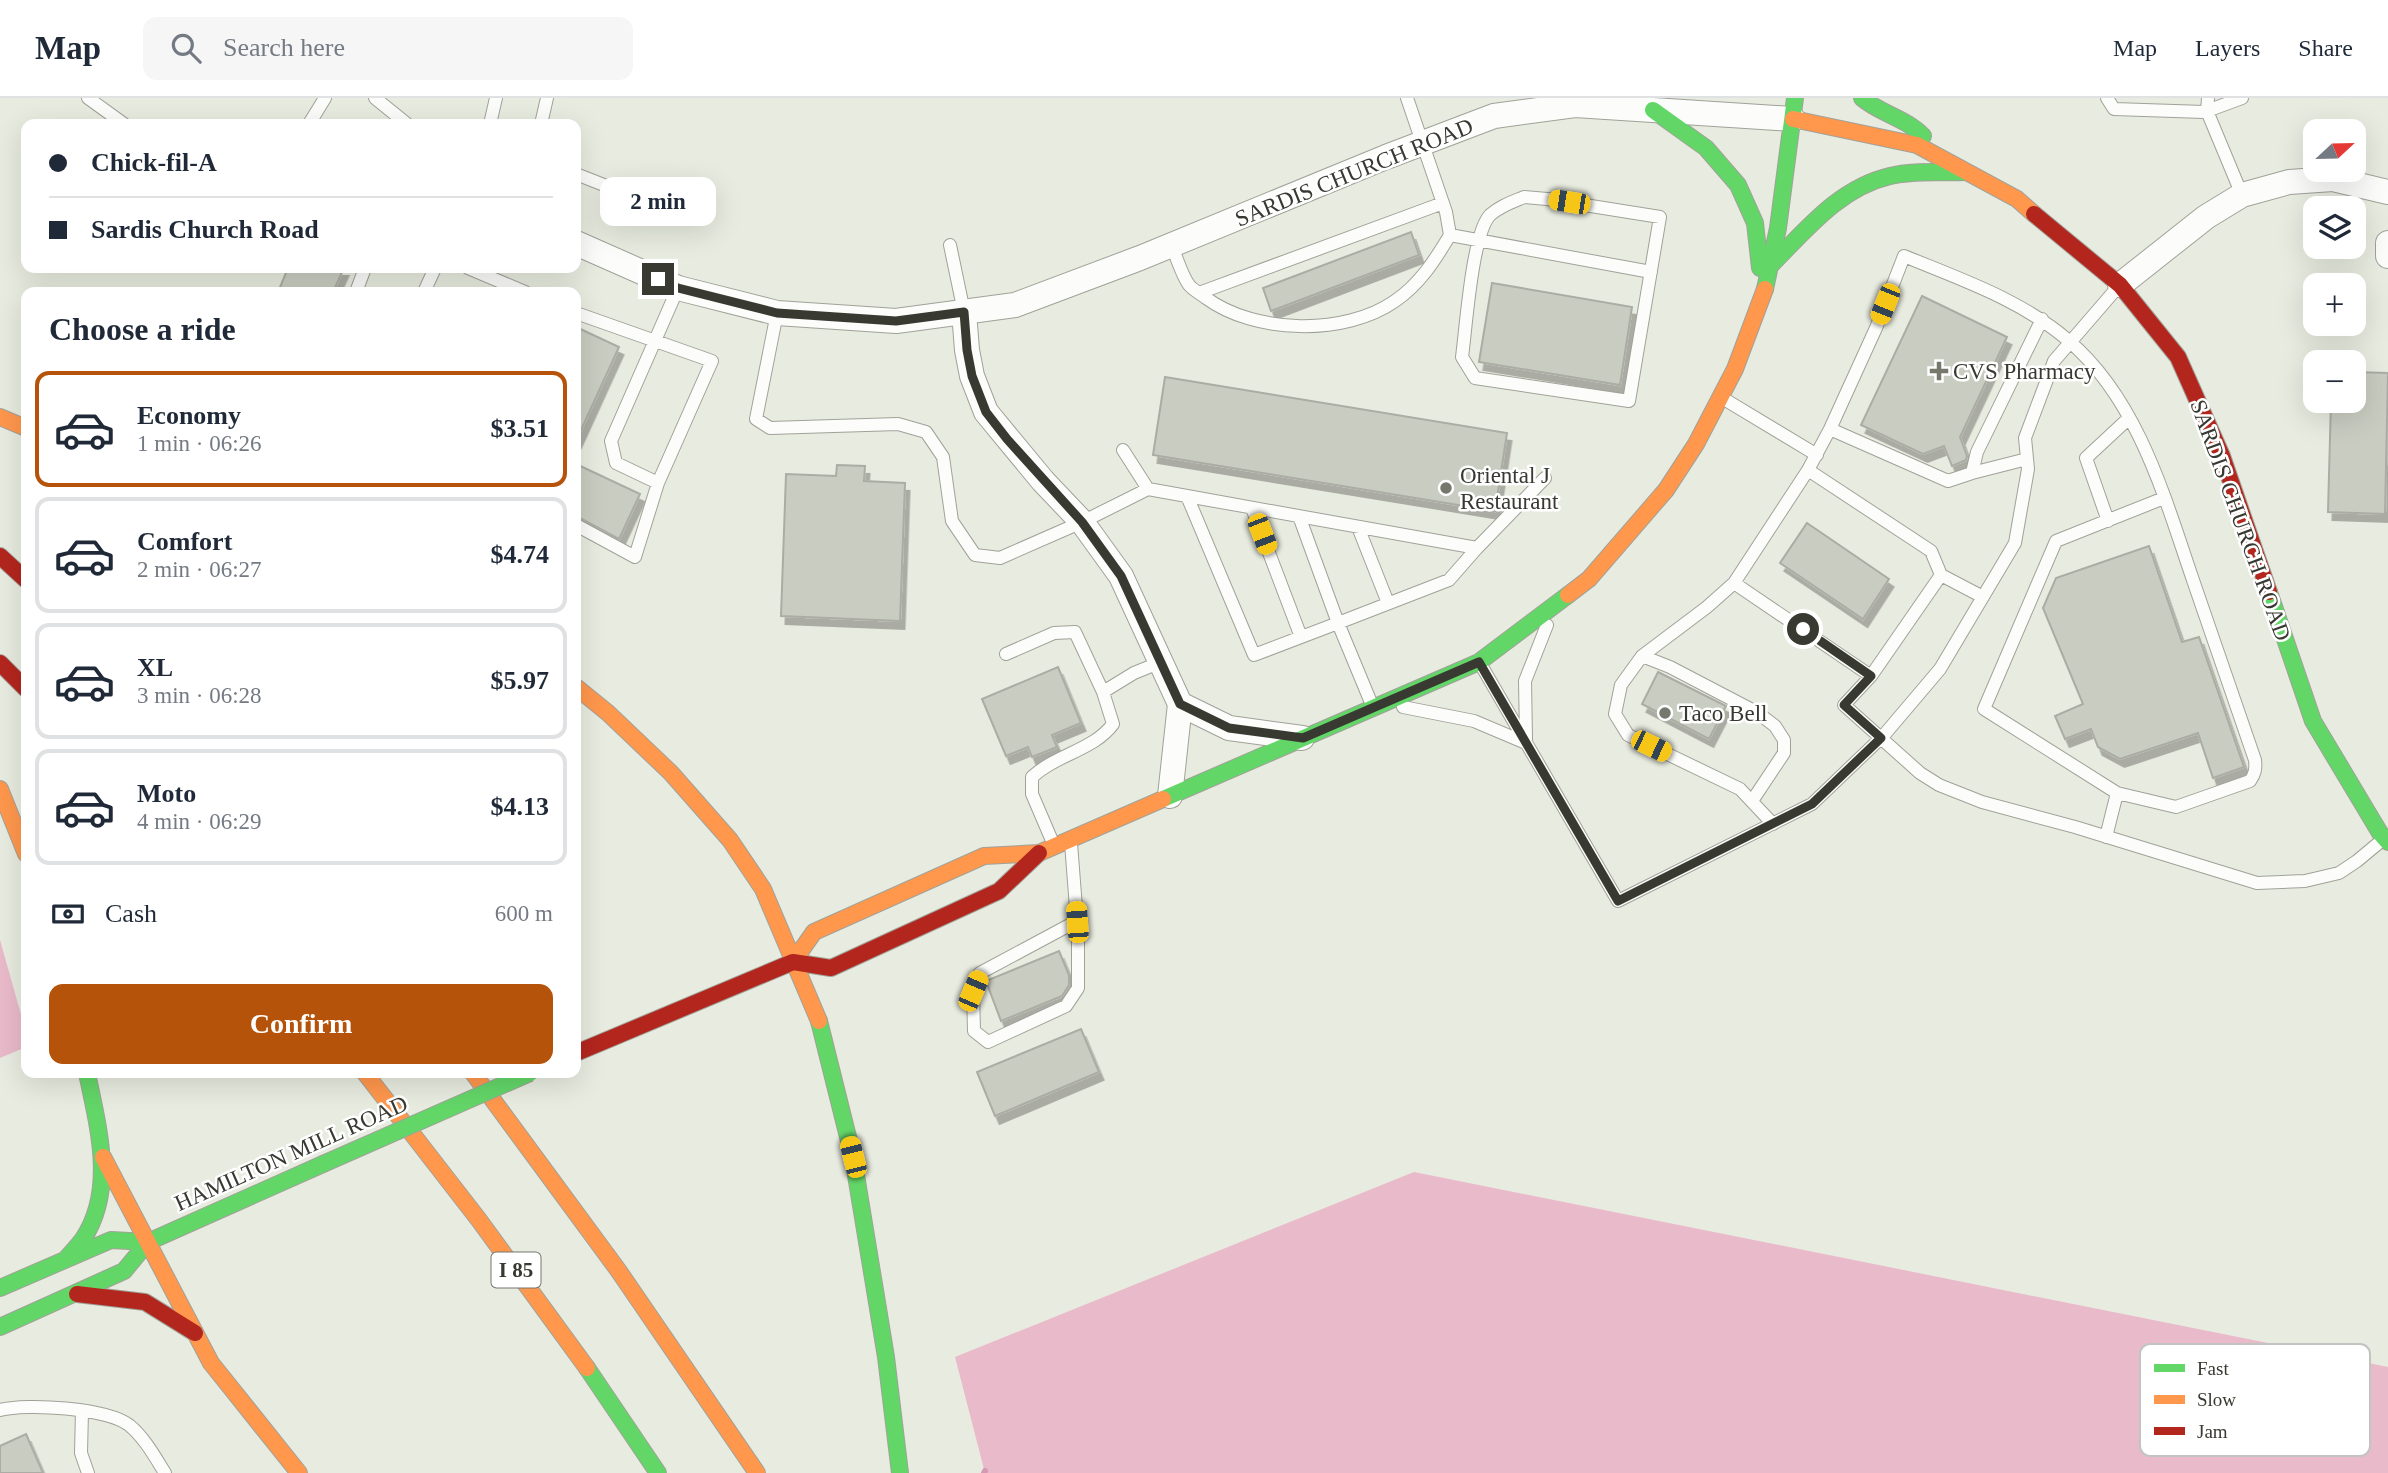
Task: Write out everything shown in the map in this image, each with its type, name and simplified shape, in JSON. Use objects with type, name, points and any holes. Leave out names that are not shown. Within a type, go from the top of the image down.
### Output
[{"type":"main road","points":[[1862,98],[1878,110],[1916,127],[1939,156]]},
{"type":"main road","points":[[581,1051],[793,962],[831,968],[999,891],[1047,850],[1479,662],[1589,579],[1666,490],[1696,444],[1735,369],[1763,295],[1771,265],[1794,108]]},
{"type":"main road","name":"SARDIS CHURCH ROAD","points":[[1794,108],[1916,145],[1939,156],[2017,199],[2120,285],[2178,357],[2222,456],[2313,721],[2386,840]]},
{"type":"main road","points":[[1653,110],[1706,148],[1738,185],[1755,223],[1763,295]]},
{"type":"main road","points":[[1771,265],[1831,205],[1860,187],[1889,176],[1966,172]]},
{"type":"main road","points":[[0,417],[21,426]]},
{"type":"main road","points":[[0,556],[21,575]]},
{"type":"main road","points":[[0,663],[21,685]]},
{"type":"main road","points":[[581,691],[608,713],[671,774],[730,839],[762,889],[819,1021],[853,1157],[886,1357],[900,1473]]},
{"type":"main road","points":[[0,789],[21,842]]},
{"type":"main road","points":[[793,962],[814,932],[984,856],[1047,850]]},
{"type":"main road","points":[[65,1260],[84,1236],[98,1206],[103,1186],[103,1157],[88,1078]]},
{"type":"main road","name":"I 85","points":[[369,1078],[436,1160],[563,1334],[659,1473]]},
{"type":"main road","points":[[477,1078],[683,1359],[757,1473]]},
{"type":"main road","name":"HAMILTON MILL ROAD","points":[[0,1327],[124,1271],[148,1242],[519,1078]]},
{"type":"main road","points":[[103,1157],[211,1363],[299,1473]]},
{"type":"main road","name":"HAMILTON MILL ROAD","points":[[0,1288],[111,1240],[148,1242]]},
{"type":"main road","points":[[77,1294],[145,1302],[196,1334]]},
{"type":"street","name":"SARDIS CHURCH ROAD","points":[[581,245],[678,288],[777,313],[896,321],[1015,305],[1494,116],[1575,105],[1653,110],[1794,108]]},
{"type":"street","points":[[2120,285],[2206,217],[2242,195],[2289,182],[2333,179],[2388,192]]},
{"type":"street","points":[[2388,243],[2388,256]]},
{"type":"street","points":[[964,312],[972,376],[986,412],[1082,522],[1121,576],[1180,704],[1170,796]]},
{"type":"street","points":[[1180,704],[1229,728],[1303,738]]},
{"type":"lane","points":[[88,98],[117,119]]},
{"type":"lane","points":[[312,119],[326,98]]},
{"type":"lane","points":[[374,98],[401,119]]},
{"type":"lane","points":[[492,119],[496,98]]},
{"type":"lane","points":[[542,119],[547,98]]},
{"type":"lane","points":[[1171,245],[1189,285],[1217,306],[1258,322],[1319,326],[1364,318],[1396,301],[1427,272],[1450,235],[1443,203],[1407,98]]},
{"type":"lane","points":[[2107,98],[2114,109],[2144,104],[2208,104],[2242,98]]},
{"type":"lane","points":[[2208,104],[2242,195]]},
{"type":"lane","points":[[581,176],[662,208]]},
{"type":"lane","points":[[1524,197],[1660,217],[1629,401],[1475,378],[1462,357],[1478,240],[1488,217],[1502,206],[1524,197]]},
{"type":"lane","points":[[1199,293],[1443,203]]},
{"type":"lane","points":[[1450,235],[1651,272]]},
{"type":"lane","points":[[950,245],[964,312]]},
{"type":"lane","points":[[1773,824],[1740,789],[1629,734],[1615,713],[1621,685],[1642,656],[1734,583],[1817,455],[1875,328],[1904,256],[1995,294],[2042,320],[2070,342],[2106,381],[2129,418],[2164,498],[2256,768],[2250,781],[2176,807],[2117,793],[1984,709],[2056,541],[2164,498]]},
{"type":"lane","points":[[480,273],[514,287]]},
{"type":"lane","points":[[1479,662],[1618,901],[1812,804],[1881,738],[1940,669],[1983,597],[2015,543],[2028,469],[2025,438],[2054,361],[2120,285]]},
{"type":"lane","points":[[657,483],[617,463],[611,442],[678,288]]},
{"type":"lane","points":[[777,313],[756,419],[770,428],[898,424],[926,432],[943,457],[952,522],[975,555],[1000,558],[1148,489],[1477,548]]},
{"type":"lane","points":[[581,315],[712,361],[657,483],[635,557],[581,528]]},
{"type":"lane","points":[[1972,473],[1977,452],[2042,320]]},
{"type":"lane","points":[[1720,397],[1817,455]]},
{"type":"lane","points":[[2108,521],[2086,458],[2129,418]]},
{"type":"lane","points":[[1830,429],[1948,481],[2028,459]]},
{"type":"lane","points":[[1123,450],[1148,489]]},
{"type":"lane","points":[[1808,470],[1931,551],[1941,575],[1983,597]]},
{"type":"lane","points":[[1187,496],[1254,655],[1449,580],[1545,478]]},
{"type":"lane","points":[[1252,508],[1301,637]]},
{"type":"lane","points":[[1299,516],[1338,623],[1379,706],[1474,721],[1526,743]]},
{"type":"lane","points":[[1358,527],[1388,604]]},
{"type":"lane","points":[[1941,575],[1871,676],[1844,705],[1920,773],[1939,785],[1982,802],[2257,883],[2283,884],[2339,873],[2386,840]]},
{"type":"lane","points":[[1734,583],[1871,676]]},
{"type":"lane","points":[[1526,743],[1525,681],[1535,651],[1557,603]]},
{"type":"lane","points":[[1006,654],[1055,633],[1075,632],[1103,692],[1113,724],[1104,737],[1045,765],[1032,777],[1032,794],[1047,850]]},
{"type":"lane","points":[[1642,656],[1670,667],[1758,713],[1775,726],[1784,740],[1784,753],[1752,801]]},
{"type":"lane","points":[[1103,692],[1133,673],[1161,662]]},
{"type":"lane","points":[[2106,837],[2117,793]]},
{"type":"lane","points":[[1071,839],[1077,922],[1078,988],[1066,1006],[988,1042],[974,1031],[973,991],[980,973],[1077,922]]},
{"type":"lane","points":[[0,1410],[10,1407],[102,1414],[130,1426],[149,1447],[165,1473]]},
{"type":"lane","points":[[82,1411],[81,1453],[88,1473]]},
{"type":"shaded area","points":[[0,940],[21,1014],[21,1049],[0,1058]]},
{"type":"shaded area","points":[[1414,1172],[2273,1344],[2140,1344],[2140,1456],[2370,1456],[2370,1363],[2388,1367],[2388,1473],[985,1473],[955,1357]]},
{"type":"building","points":[[1411,232],[1419,255],[1271,311],[1263,288]]},
{"type":"building","points":[[286,273],[342,273],[335,287],[280,287]]},
{"type":"building","points":[[1492,283],[1632,307],[1620,385],[1479,362]]},
{"type":"building","name":"CVS Pharmacy","points":[[1922,296],[2007,337],[1960,437],[1966,460],[1952,466],[1944,446],[1923,454],[1861,425]]},
{"type":"building","points":[[581,329],[619,347],[581,430]]},
{"type":"building","points":[[2366,372],[2388,373],[2385,514],[2328,512],[2331,413],[2366,413]]},
{"type":"building","points":[[1165,377],[1507,433],[1495,511],[1153,455]]},
{"type":"building","points":[[837,465],[865,466],[864,481],[905,483],[900,621],[781,616],[786,474],[836,476]]},
{"type":"building","points":[[581,466],[640,494],[619,539],[581,519]]},
{"type":"building","points":[[1807,523],[1889,579],[1863,619],[1780,563]]},
{"type":"building","points":[[2149,546],[2182,642],[2199,637],[2244,767],[2213,778],[2198,733],[2120,759],[2098,747],[2091,729],[2065,739],[2055,716],[2083,704],[2043,608],[2056,578]]},
{"type":"building","points":[[1058,667],[1081,723],[1052,735],[1057,747],[1032,757],[1028,747],[1006,756],[982,699]]},
{"type":"building","points":[[1658,672],[1726,706],[1709,739],[1642,704]]},
{"type":"building","points":[[1059,951],[1069,975],[1069,985],[1062,996],[1001,1021],[986,981]]},
{"type":"building","points":[[1081,1029],[1099,1072],[995,1116],[977,1072]]},
{"type":"building","points":[[26,1434],[43,1473],[0,1473],[0,1446]]},
{"type":"traffic: fast","points":[[1765,289],[1778,228],[1795,98]]},
{"type":"traffic: fast","points":[[1862,98],[1923,136]]},
{"type":"traffic: fast","points":[[1653,110],[1706,148],[1738,185],[1755,223],[1760,268]]},
{"type":"traffic: fast","points":[[1771,265],[1824,212],[1855,190],[1890,176],[1908,173],[1965,172]]},
{"type":"traffic: fast","points":[[2269,592],[2313,721],[2388,842]]},
{"type":"traffic: fast","points":[[1163,799],[1479,662],[1568,595]]},
{"type":"traffic: fast","points":[[819,1021],[853,1157],[886,1357],[900,1473]]},
{"type":"traffic: fast","points":[[65,1260],[83,1239],[93,1220],[102,1179],[102,1157],[88,1078]]},
{"type":"traffic: fast","points":[[323,1164],[519,1078]]},
{"type":"traffic: fast","points":[[0,1327],[124,1271],[148,1242],[323,1164]]},
{"type":"traffic: fast","points":[[0,1288],[111,1240],[148,1242]]},
{"type":"traffic: fast","points":[[587,1368],[658,1473]]},
{"type":"traffic: slow","points":[[1793,119],[1917,145],[2017,199],[2034,214]]},
{"type":"traffic: slow","points":[[1568,595],[1589,579],[1666,490],[1696,444],[1735,369],[1765,289]]},
{"type":"traffic: slow","points":[[0,417],[21,426]]},
{"type":"traffic: slow","points":[[581,691],[671,773],[730,840],[763,889],[819,1021]]},
{"type":"traffic: slow","points":[[0,789],[21,842]]},
{"type":"traffic: slow","points":[[793,962],[814,932],[984,856],[1039,853],[1163,799]]},
{"type":"traffic: slow","points":[[369,1078],[479,1220],[587,1368]]},
{"type":"traffic: slow","points":[[477,1078],[618,1270],[757,1473]]},
{"type":"traffic: slow","points":[[103,1157],[211,1363],[299,1473]]},
{"type":"traffic: jam","points":[[2034,214],[2120,285],[2178,357],[2222,456],[2269,592]]},
{"type":"traffic: jam","points":[[0,556],[21,575]]},
{"type":"traffic: jam","points":[[0,663],[21,684]]},
{"type":"traffic: jam","points":[[581,1051],[793,962],[831,968],[999,891],[1039,853]]},
{"type":"traffic: jam","points":[[77,1294],[145,1302],[195,1333]]},
{"type":"place","name":"CVS Pharmacy","points":[[1939,371]]},
{"type":"place","name":"Oriental J Restaurant","points":[[1446,488]]},
{"type":"place","name":"Taco Bell","points":[[1665,713]]},
{"type":"route","points":[[658,279],[678,288],[777,313],[896,321],[964,312],[972,376],[986,412],[1043,481],[1082,522],[1121,576],[1180,704],[1229,728],[1303,738],[1479,662],[1618,901],[1812,804],[1881,738],[1844,705],[1871,676],[1803,629]]}]
